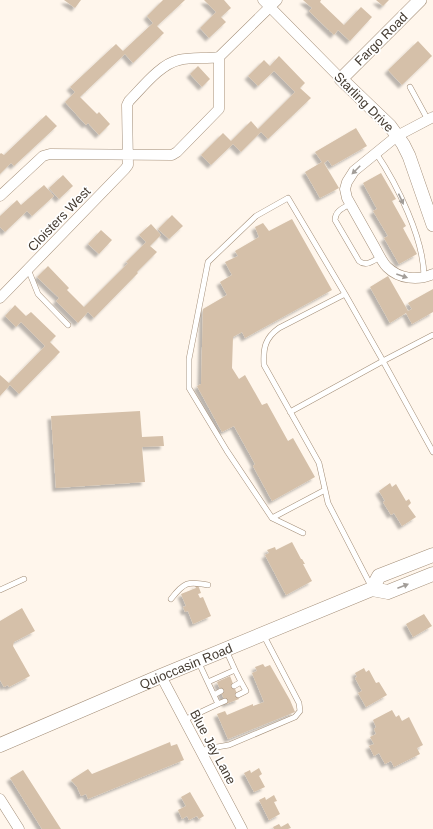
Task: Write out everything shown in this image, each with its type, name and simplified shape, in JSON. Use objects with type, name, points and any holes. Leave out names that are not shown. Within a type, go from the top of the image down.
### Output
[{"type":"main road","name":"Quioccasin Road","points":[[372,589],[379,576],[433,555]]},
{"type":"main road","name":"Quioccasin Road","points":[[0,745],[161,676],[372,589],[388,592],[433,574]]},
{"type":"street","name":"Fargo Road","points":[[341,78],[420,0]]},
{"type":"street","name":"Starling Drive","points":[[270,2],[341,78],[390,126],[409,156],[433,225]]},
{"type":"street","points":[[0,196],[43,156],[50,154],[172,155],[177,152],[217,111],[220,104],[219,57],[270,2]]},
{"type":"street","name":"Cloisters West","points":[[0,298],[126,169],[128,165],[127,106],[129,101],[162,68],[169,64],[178,60],[219,57]]},
{"type":"street","points":[[428,276],[417,279],[400,276],[387,267],[350,204],[345,189],[350,176],[354,171],[397,136],[430,118]]},
{"type":"street","name":"Blue Jay Lane","points":[[161,676],[242,829]]},
{"type":"street","points":[[0,799],[19,829]]},
{"type":"lane","points":[[410,87],[430,118]]},
{"type":"lane","points":[[376,153],[387,169],[403,203],[418,242],[424,270],[428,276]]},
{"type":"lane","points":[[303,533],[272,518],[227,451],[189,388],[189,359],[208,262],[256,216],[288,198],[383,361],[433,452]]},
{"type":"lane","points":[[350,204],[339,210],[335,215],[335,220],[362,264],[367,265],[380,257]]},
{"type":"lane","points":[[28,269],[38,294],[68,325]]},
{"type":"lane","points":[[344,294],[273,332],[267,340],[263,351],[264,365],[319,463],[328,502],[372,589]]},
{"type":"lane","points":[[290,412],[433,335]]},
{"type":"lane","points":[[272,518],[325,490]]},
{"type":"lane","points":[[0,590],[24,579]]},
{"type":"lane","points":[[171,599],[183,586],[193,582],[208,585]]},
{"type":"lane","points":[[201,751],[229,745],[295,717],[300,711],[299,703],[263,634]]},
{"type":"lane","points":[[225,650],[246,691],[238,695]]},
{"type":"lane","points":[[198,661],[218,704]]},
{"type":"lane","points":[[208,682],[235,670]]},
{"type":"lane","points":[[234,686],[241,682]]},
{"type":"lane","points":[[214,695],[221,691]]},
{"type":"lane","points":[[184,720],[225,701]]},
{"type":"building","points":[[64,0],[81,0],[75,8]]},
{"type":"building","points":[[163,0],[185,0],[157,26],[164,33],[133,63],[125,54],[80,97],[97,114],[99,112],[110,124],[99,135],[88,123],[86,125],[65,102],[75,92],[70,87],[116,44],[123,51],[153,23],[147,16]]},
{"type":"building","points":[[204,0],[224,0],[231,8],[221,17],[226,22],[209,38],[200,28],[216,12]]},
{"type":"building","points":[[303,0],[321,0],[320,2],[344,25],[361,7],[372,17],[350,41],[338,30],[334,35],[309,11],[312,8]]},
{"type":"building","points":[[376,0],[389,0],[383,6]]},
{"type":"building","points":[[418,41],[432,56],[402,85],[388,70]]},
{"type":"building","points":[[279,56],[305,83],[300,88],[311,98],[268,139],[261,132],[241,152],[233,144],[211,165],[201,155],[223,133],[231,141],[251,121],[258,129],[295,92],[274,71],[258,86],[248,76],[264,60],[270,66]]},
{"type":"building","points":[[198,66],[210,79],[202,87],[190,74]]},
{"type":"building","points":[[46,115],[57,126],[14,166],[11,163],[0,174],[0,154],[1,153],[4,155]]},
{"type":"building","points":[[356,128],[367,146],[332,166],[328,160],[324,163],[339,188],[320,198],[305,172],[322,162],[315,152]]},
{"type":"building","points":[[381,173],[396,199],[392,201],[406,226],[403,228],[417,254],[399,264],[384,238],[388,236],[373,211],[377,209],[363,183]]},
{"type":"building","points":[[63,175],[73,186],[59,199],[49,188]]},
{"type":"building","points":[[44,185],[54,196],[32,216],[27,211],[5,232],[0,227],[0,216],[17,200],[21,205]]},
{"type":"building","points":[[172,215],[183,226],[169,239],[158,229]]},
{"type":"building","points":[[292,219],[332,290],[245,338],[242,332],[233,337],[232,368],[239,379],[245,375],[262,405],[267,403],[288,441],[293,438],[315,477],[272,501],[253,466],[255,464],[234,426],[222,432],[197,386],[201,384],[203,309],[227,295],[220,282],[232,275],[225,262],[238,256],[235,251],[259,237],[255,227],[263,223],[269,231]]},
{"type":"building","points":[[151,224],[161,235],[150,246],[157,252],[94,318],[88,312],[78,323],[56,301],[59,298],[37,277],[48,266],[69,288],[67,290],[84,307],[128,263],[126,262],[146,242],[139,235]]},
{"type":"building","points":[[101,230],[112,240],[99,254],[88,244]]},
{"type":"building","points":[[388,276],[408,311],[412,309],[408,303],[433,289],[433,312],[412,324],[406,313],[390,323],[370,287]]},
{"type":"building","points":[[15,305],[26,316],[31,312],[56,336],[50,342],[60,352],[19,394],[10,385],[0,396],[0,375],[9,383],[45,346],[21,322],[16,327],[5,316]]},
{"type":"building","points":[[140,411],[142,437],[163,436],[164,446],[142,447],[145,482],[56,488],[51,416]]},
{"type":"building","points":[[390,483],[392,487],[396,484],[406,501],[409,499],[411,503],[408,506],[416,517],[402,526],[394,513],[391,515],[383,502],[385,501],[379,491]]},
{"type":"building","points":[[292,542],[305,564],[303,564],[312,581],[286,595],[265,555],[269,553],[267,550],[275,547],[276,550]]},
{"type":"building","points":[[198,585],[201,593],[198,594],[200,598],[203,597],[211,616],[193,624],[188,611],[185,612],[183,607],[186,606],[181,594],[196,588],[195,586]]},
{"type":"building","points":[[22,608],[35,631],[14,642],[13,646],[30,676],[9,687],[8,685],[4,687],[0,680],[0,621]]},
{"type":"building","points":[[424,614],[432,626],[413,637],[406,624]]},
{"type":"building","points":[[263,664],[265,667],[270,665],[290,700],[295,712],[228,739],[217,714],[225,711],[227,715],[253,704],[253,706],[264,702],[252,673],[257,671],[255,667]]},
{"type":"building","points":[[364,668],[366,672],[369,670],[376,683],[379,682],[387,695],[366,707],[358,693],[362,691],[355,678],[357,677],[355,673]]},
{"type":"building","points":[[230,676],[239,699],[226,704],[217,682]]},
{"type":"building","points":[[392,710],[396,717],[399,715],[402,721],[409,717],[423,745],[417,748],[420,754],[394,767],[391,761],[385,764],[379,753],[374,756],[369,746],[374,744],[370,737],[376,734],[374,729],[376,727],[373,720]]},
{"type":"building","points":[[170,742],[171,746],[177,744],[184,760],[88,799],[86,794],[81,796],[77,787],[71,780],[88,769],[92,774]]},
{"type":"building","points":[[259,768],[262,774],[259,776],[265,787],[254,792],[244,773],[250,770],[251,773]]},
{"type":"building","points":[[23,770],[61,829],[42,829],[10,778]]},
{"type":"building","points":[[190,792],[204,816],[199,819],[197,816],[189,820],[187,816],[182,819],[178,810],[186,806],[181,797]]},
{"type":"building","points":[[274,795],[277,801],[274,802],[280,814],[269,820],[259,800],[265,797],[266,800]]},
{"type":"building","points":[[288,823],[291,828],[274,829],[273,827],[279,824],[281,827]]}]
